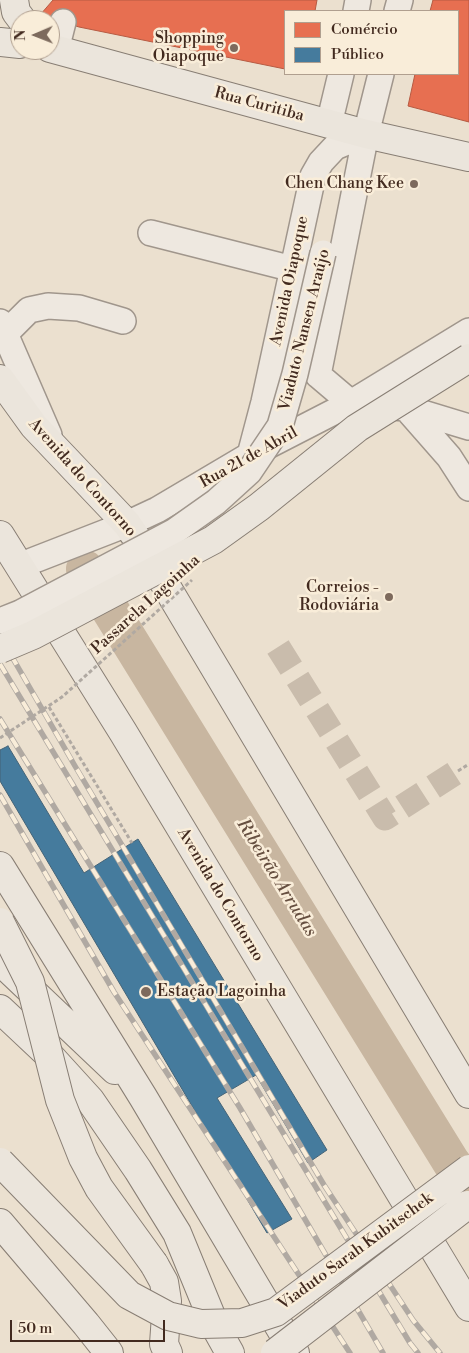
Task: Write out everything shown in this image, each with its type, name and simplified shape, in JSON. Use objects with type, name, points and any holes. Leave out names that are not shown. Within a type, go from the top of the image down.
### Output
[{"type":"main road","name":"Rua Curitiba","points":[[60,51],[366,134],[469,157]]},
{"type":"main road","points":[[0,649],[33,635],[213,540],[259,507],[357,428],[469,358]]},
{"type":"main road","name":"Avenida do Contorno","points":[[0,379],[34,426],[127,524],[154,565],[469,1094]]},
{"type":"main road","name":"Avenida do Contorno","points":[[0,535],[128,741],[469,1307]]},
{"type":"main road","points":[[0,866],[143,1097],[295,1353]]},
{"type":"main road","points":[[0,922],[30,982],[60,1100],[83,1158],[99,1188],[154,1264],[164,1282],[167,1301],[164,1344],[168,1353]]},
{"type":"main road","points":[[0,961],[143,1097]]},
{"type":"main road","points":[[0,1009],[49,1056],[90,1100],[138,1170],[177,1233],[216,1328],[230,1353]]},
{"type":"main road","name":"Viaduto Sarah Kubitschek","points":[[0,1162],[129,1295],[168,1316],[201,1324],[242,1323],[276,1312],[469,1169]]},
{"type":"main road","points":[[371,1242],[468,1205]]},
{"type":"main road","name":"Viaduto Sarah Kubitschek","points":[[275,1353],[468,1205]]},
{"type":"main road","points":[[0,1223],[109,1353]]},
{"type":"street","points":[[60,30],[63,22]]},
{"type":"street","points":[[330,124],[341,75]]},
{"type":"street","points":[[264,402],[288,397],[303,390],[318,375],[366,134],[381,75]]},
{"type":"street","name":"Viaduto Nansen Araújo","points":[[0,621],[175,530],[216,502],[249,472],[280,426],[295,374],[324,253],[366,134]]},
{"type":"street","name":"Avenida Oiapoque","points":[[250,455],[264,402],[313,176],[320,162],[335,147],[366,134]]},
{"type":"street","points":[[151,233],[293,269]]},
{"type":"street","points":[[54,446],[2,332],[29,310],[48,306],[79,308],[122,321]]},
{"type":"street","name":"Rua 21 de Abril","points":[[19,566],[127,524],[157,510],[250,455],[351,403],[469,331]]},
{"type":"street","points":[[318,375],[351,403],[406,408],[469,427]]},
{"type":"street","points":[[406,408],[449,457],[469,488]]},
{"type":"street","points":[[442,1263],[469,1278]]},
{"type":"path","name":"Passarela Lagoinha","points":[[0,738],[49,707],[194,577]]},
{"type":"path","points":[[49,707],[132,844]]},
{"type":"path","points":[[458,771],[469,764]]},
{"type":"building: Comércio","name":"Shopping Oiapoque","points":[[53,0],[317,0],[315,10],[284,10],[284,69],[79,27],[60,21],[60,10],[44,10]]},
{"type":"building: Comércio","points":[[433,0],[469,0],[469,122],[408,106],[415,75],[459,75],[459,10],[430,10]]},
{"type":"building: Público","points":[[8,746],[84,873],[138,839],[327,1150],[308,1163],[256,1075],[217,1098],[292,1219],[267,1233],[0,781],[0,750]]},
{"type":"waterway","name":"Ribeirão Arrudas","points":[[85,569],[451,1162],[469,1186]]},
{"type":"tunnel","points":[[278,647],[385,818],[458,771]]},
{"type":"railway","points":[[0,636],[324,1185],[413,1320],[440,1353]]},
{"type":"railway","points":[[0,664],[410,1343],[418,1353]]},
{"type":"railway","points":[[0,719],[240,1108],[383,1353]]},
{"type":"railway","points":[[0,795],[114,992],[350,1353]]},
{"type":"place","name":"Shopping Oiapoque","points":[[234,48]]},
{"type":"place","name":"Chen Chang Kee","points":[[414,184]]},
{"type":"place","name":"Correios - Rodoviária","points":[[389,597]]},
{"type":"place","name":"Estação Lagoinha","points":[[146,992]]}]
